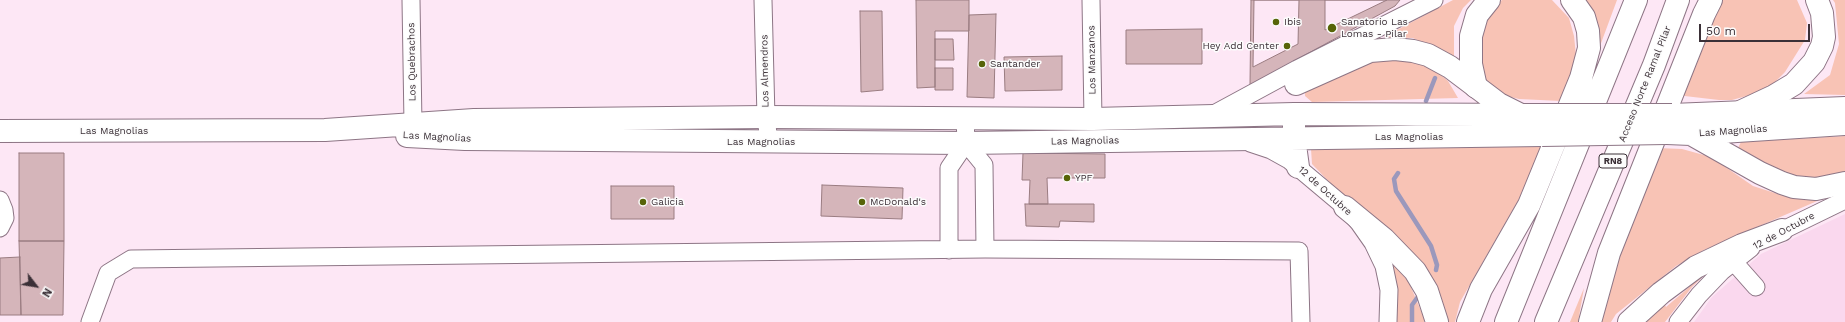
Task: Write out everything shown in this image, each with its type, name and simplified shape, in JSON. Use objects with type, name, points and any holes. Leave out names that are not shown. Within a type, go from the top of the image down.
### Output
[{"type":"main road","points":[[1476,87],[1470,64],[1471,36],[1477,15],[1488,0]]},
{"type":"main road","points":[[1468,322],[1488,275],[1529,205],[1581,78],[1589,48],[1588,31],[1584,17],[1572,0]]},
{"type":"main road","points":[[1506,322],[1636,0]]},
{"type":"main road","name":"Acceso Norte Ramal Pilar","points":[[1546,322],[1654,65],[1678,0]]},
{"type":"main road","points":[[1590,322],[1609,253],[1704,14],[1711,0]]},
{"type":"main road","points":[[1742,111],[1774,96],[1794,84],[1814,62],[1822,46],[1824,37],[1822,13],[1817,0]]},
{"type":"main road","points":[[1298,167],[1294,138],[1297,76],[1370,51],[1395,49],[1413,51],[1428,55],[1450,67],[1500,104],[1520,115]]},
{"type":"main road","name":"Las Magnolias","points":[[325,130],[465,140],[966,142],[1294,138],[1543,125],[1669,124],[1742,111],[1845,108]]},
{"type":"main road","name":"Las Magnolias","points":[[0,131],[325,130],[474,120],[766,117],[965,117],[1092,119],[1294,114],[1520,115],[1543,125]]},
{"type":"main road","name":"Las Magnolias","points":[[1669,124],[1690,134],[1845,124]]},
{"type":"main road","points":[[1690,134],[1760,173],[1794,187],[1816,188],[1845,183]]},
{"type":"main road","points":[[1345,207],[1384,239],[1415,271],[1427,291],[1437,322]]},
{"type":"main road","points":[[1629,322],[1661,293],[1696,267],[1742,244],[1782,230]]},
{"type":"street","name":"Los Quebrachos","points":[[411,0],[413,124]]},
{"type":"street","name":"Los Almendros","points":[[763,0],[766,117],[769,142]]},
{"type":"street","name":"Los Manzanos","points":[[1091,0],[1092,119]]},
{"type":"street","points":[[1212,116],[1297,76],[1415,5],[1434,0]]},
{"type":"street","points":[[949,250],[949,168],[966,142],[965,117]]},
{"type":"street","name":"12 de Octubre","points":[[1235,138],[1271,150],[1298,167],[1345,207],[1370,238],[1384,266],[1389,290],[1388,322]]},
{"type":"street","points":[[966,142],[984,165],[984,249]]},
{"type":"street","points":[[0,200],[5,218],[0,228]]},
{"type":"street","name":"12 de Octubre","points":[[1678,322],[1699,295],[1733,261],[1782,230],[1845,200]]},
{"type":"street","points":[[90,322],[108,273],[131,260],[984,249],[1299,252],[1301,322]]},
{"type":"street","points":[[1733,261],[1756,287]]},
{"type":"shaded area","points":[[1453,0],[1471,0],[1463,8],[1454,26],[1454,59],[1413,38],[1384,37]]},
{"type":"shaded area","points":[[1502,0],[1552,0],[1569,18],[1574,36],[1576,55],[1570,85],[1561,101],[1519,99],[1503,95],[1484,80],[1477,58],[1483,18]]},
{"type":"shaded area","points":[[1582,0],[1617,0],[1597,54]]},
{"type":"shaded area","points":[[1720,0],[1797,0],[1807,23],[1805,40],[1785,72],[1772,85],[1750,95],[1732,100],[1719,100],[1676,95]]},
{"type":"shaded area","points":[[1833,0],[1845,0],[1845,95],[1804,94],[1830,75],[1839,44],[1835,3]]},
{"type":"shaded area","points":[[1397,59],[1416,62],[1435,70],[1448,81],[1458,98],[1312,102],[1305,96],[1305,89],[1372,60]]},
{"type":"shaded area","points":[[1845,136],[1845,172],[1827,178],[1798,177],[1776,172],[1737,150],[1741,142]]},
{"type":"shaded area","points":[[1543,146],[1519,199],[1460,302],[1455,322],[1445,322],[1335,188],[1312,164],[1311,149]]},
{"type":"shaded area","points":[[1657,148],[1682,149],[1711,157],[1753,186],[1781,195],[1810,199],[1838,192],[1704,250],[1676,266],[1616,314],[1611,322],[1598,322],[1602,306]]},
{"type":"shaded area","points":[[1845,214],[1845,322],[1694,322],[1712,297],[1761,254]]},
{"type":"shaded area","points":[[1388,255],[1405,273],[1424,318],[1424,322],[1395,322],[1395,276]]},
{"type":"shaded area","points":[[1716,264],[1692,287],[1665,322],[1639,322],[1663,301],[1666,307]]},
{"type":"shaded area","points":[[1584,288],[1578,322],[1570,322]]},
{"type":"building","points":[[916,0],[969,0],[969,31],[935,31],[935,87],[917,88]]},
{"type":"building","name":"Hey Add Center","points":[[1251,0],[1400,0],[1395,6],[1250,85]]},
{"type":"building","name":"Ibis","points":[[1254,0],[1299,0],[1298,44],[1253,67]]},
{"type":"building","points":[[1325,0],[1387,0],[1325,30]]},
{"type":"building","points":[[860,11],[882,11],[883,90],[861,92]]},
{"type":"building","name":"Santander","points":[[996,14],[994,98],[967,97],[969,15]]},
{"type":"building","points":[[1202,29],[1202,64],[1126,64],[1126,30]]},
{"type":"building","points":[[935,39],[953,39],[954,60],[935,60]]},
{"type":"building","points":[[1062,56],[1062,90],[1005,91],[1004,57]]},
{"type":"building","points":[[935,68],[953,68],[953,90],[935,90]]},
{"type":"building","points":[[19,153],[64,153],[64,241],[19,241]]},
{"type":"building","points":[[1023,153],[1105,154],[1105,178],[1047,178],[1048,204],[1029,204],[1030,180],[1022,180]]},
{"type":"building","name":"McDonald's","points":[[822,185],[903,188],[902,219],[821,216]]},
{"type":"building","name":"Galicia","points":[[611,186],[674,186],[674,219],[611,219]]},
{"type":"building","points":[[1025,204],[1094,204],[1094,222],[1060,221],[1059,227],[1026,226]]},
{"type":"building","points":[[19,241],[64,241],[63,315],[21,315]]},
{"type":"building","points":[[20,257],[21,315],[0,315],[0,258]]},
{"type":"waterway","points":[[1426,101],[1435,78]]},
{"type":"waterway","points":[[1398,173],[1394,179],[1396,191],[1431,246],[1437,265],[1436,270]]},
{"type":"waterway","points":[[1412,322],[1412,305],[1417,298]]},
{"type":"place","name":"Ibis","points":[[1276,22]]},
{"type":"place","name":"Sanatorio Las Lomas - Pilar","points":[[1332,28]]},
{"type":"place","name":"Hey Add Center","points":[[1287,46]]},
{"type":"place","name":"Santander","points":[[982,64]]},
{"type":"place","name":"YPF","points":[[1067,178]]},
{"type":"place","name":"Galicia","points":[[643,202]]},
{"type":"place","name":"McDonald's","points":[[862,202]]}]
